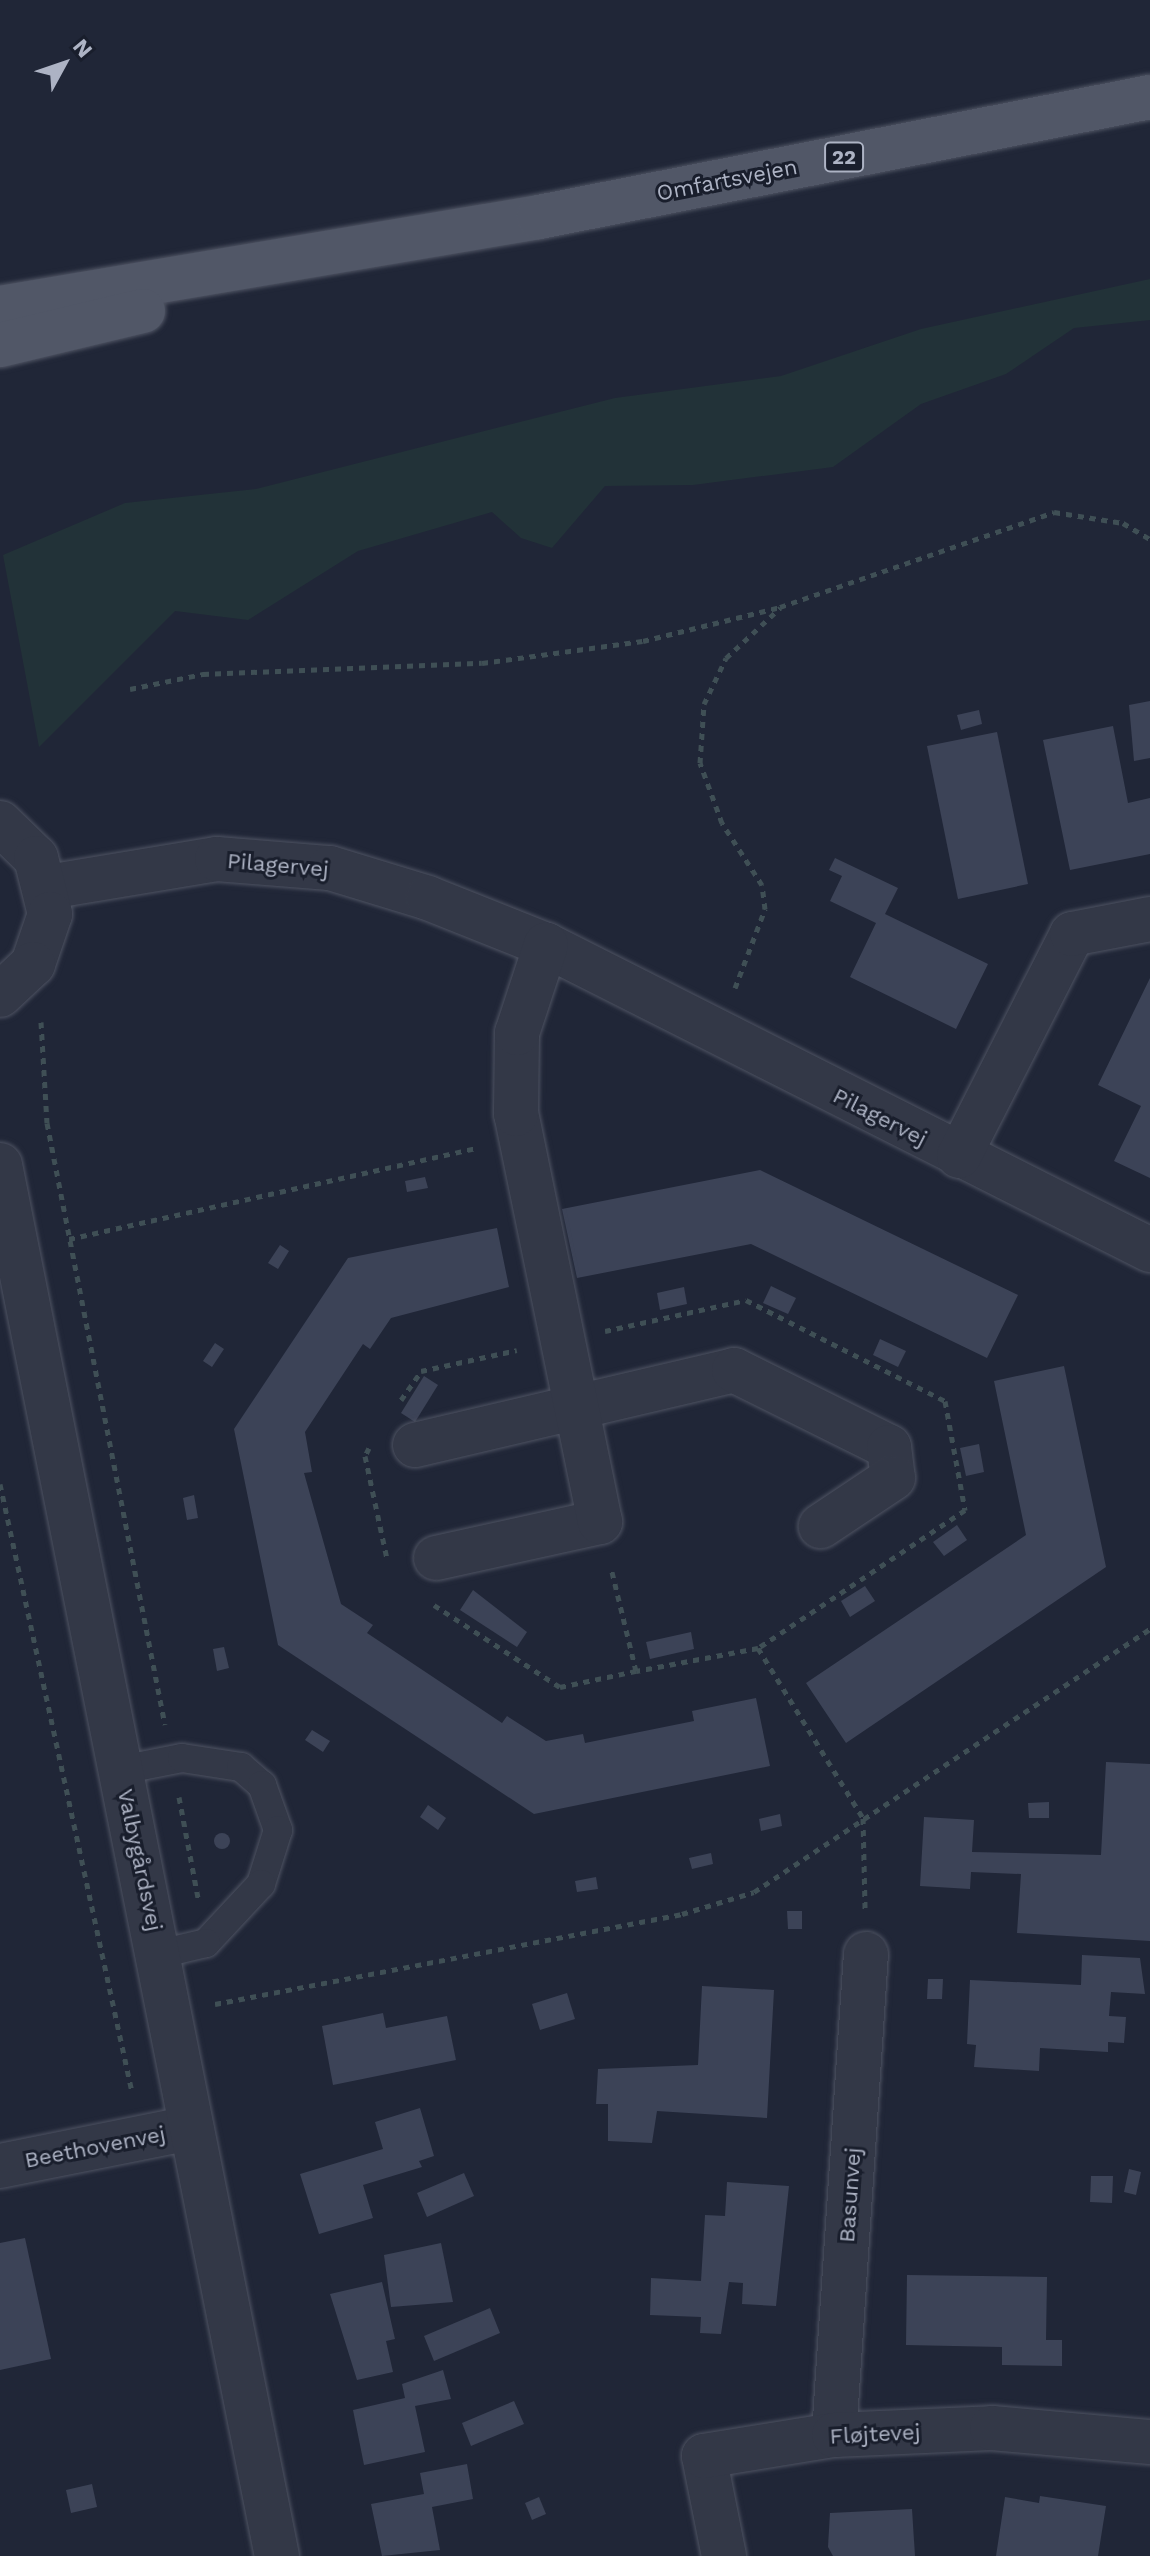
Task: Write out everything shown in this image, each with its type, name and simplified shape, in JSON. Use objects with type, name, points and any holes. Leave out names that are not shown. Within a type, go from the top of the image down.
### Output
[{"type":"main road","name":"Omfartsvejen","points":[[0,308],[539,217],[1150,97]]},
{"type":"main road","name":"Omfartsvejen","points":[[0,345],[539,217]]},
{"type":"street","points":[[0,823],[36,858],[48,887],[45,940],[33,964],[0,995]]},
{"type":"street","name":"Pilagervej","points":[[48,887],[217,859],[330,868],[546,945],[736,1044],[1150,1250]]},
{"type":"street","points":[[959,1156],[1072,934],[1150,919]]},
{"type":"street","points":[[436,1558],[600,1522],[559,1340],[521,1138],[517,1033],[546,945]]},
{"type":"street","name":"Valbygårdsvej","points":[[0,1165],[160,1954],[191,2128],[277,2556]]},
{"type":"street","points":[[396,1441],[574,1408],[734,1370],[889,1447],[893,1478],[821,1526]]},
{"type":"street","name":"Basunvej","points":[[834,2435],[866,1954]]},
{"type":"street","name":"Beethovenvej","points":[[0,2166],[191,2128]]},
{"type":"street","name":"Fløjtevej","points":[[724,2556],[704,2456],[834,2435],[992,2428],[1150,2442]]},
{"type":"lane","points":[[121,1770],[171,1760],[215,1757],[241,1767],[262,1785],[278,1830],[261,1884],[206,1943],[160,1954]]},
{"type":"path","points":[[130,689],[203,674],[482,663],[643,641],[780,607],[1054,512],[1123,523],[1150,539]]},
{"type":"path","points":[[736,1044],[735,978],[765,909],[762,885],[722,823],[700,763],[704,704],[726,658],[780,607]]},
{"type":"path","points":[[45,940],[40,1007],[47,1123],[206,1943]]},
{"type":"path","points":[[17,1248],[521,1138]]},
{"type":"path","points":[[398,1405],[421,1371],[746,1300],[945,1401],[965,1510],[758,1648],[560,1687],[428,1601]]},
{"type":"path","points":[[391,1577],[365,1456],[396,1441]]},
{"type":"path","points":[[0,1484],[142,2139]]},
{"type":"path","points":[[600,1522],[636,1671]]},
{"type":"path","points":[[169,2012],[682,1914],[754,1892],[1150,1629]]},
{"type":"path","points":[[758,1648],[863,1818],[866,1954]]},
{"type":"shaded area","points":[[1150,279],[1150,320],[1074,328],[1006,374],[921,404],[833,467],[693,485],[605,486],[552,548],[521,538],[492,512],[358,551],[248,620],[175,611],[39,747],[3,555],[125,503],[256,489],[615,398],[781,376],[921,329]]},
{"type":"building","points":[[1150,701],[1150,758],[1134,761],[1129,705]]},
{"type":"building","points":[[979,710],[982,724],[961,730],[957,715]]},
{"type":"building","points":[[1113,726],[1128,803],[1150,798],[1150,854],[1070,870],[1043,740]]},
{"type":"building","points":[[997,732],[1028,884],[958,899],[927,746]]},
{"type":"building","points":[[835,858],[898,888],[885,914],[988,964],[956,1029],[850,977],[876,923],[830,901],[842,876],[829,870]]},
{"type":"building","points":[[1150,978],[1150,1178],[1114,1161],[1141,1106],[1098,1085]]},
{"type":"building","points":[[760,1170],[1018,1295],[987,1358],[751,1244],[577,1278],[562,1209]]},
{"type":"building","points":[[425,1177],[428,1188],[407,1192],[405,1181]]},
{"type":"building","points":[[497,1228],[509,1287],[391,1318],[370,1349],[363,1344],[305,1432],[312,1472],[304,1473],[341,1604],[373,1625],[367,1633],[502,1723],[507,1716],[546,1741],[583,1734],[585,1743],[694,1721],[692,1711],[756,1698],[770,1766],[534,1814],[278,1645],[234,1429],[348,1258]]},
{"type":"building","points":[[280,1245],[289,1251],[278,1269],[268,1263]]},
{"type":"building","points":[[771,1286],[796,1298],[788,1314],[763,1303]]},
{"type":"building","points":[[684,1287],[687,1304],[660,1310],[657,1293]]},
{"type":"building","points":[[880,1339],[906,1351],[898,1367],[873,1355]]},
{"type":"building","points":[[215,1343],[224,1349],[212,1367],[203,1361]]},
{"type":"building","points":[[1064,1366],[1106,1567],[846,1743],[806,1683],[1026,1535],[994,1381]]},
{"type":"building","points":[[424,1376],[438,1385],[415,1422],[401,1413]]},
{"type":"building","points":[[979,1444],[984,1472],[966,1476],[960,1448]]},
{"type":"building","points":[[194,1495],[198,1518],[187,1520],[183,1498]]},
{"type":"building","points":[[957,1525],[967,1540],[944,1556],[933,1542]]},
{"type":"building","points":[[865,1586],[875,1601],[850,1617],[841,1601]]},
{"type":"building","points":[[473,1590],[527,1632],[517,1647],[460,1610]]},
{"type":"building","points":[[691,1632],[694,1649],[650,1659],[646,1642]]},
{"type":"building","points":[[224,1647],[229,1668],[217,1671],[213,1649]]},
{"type":"building","points":[[312,1730],[330,1741],[323,1752],[305,1740]]},
{"type":"building","points":[[1106,1762],[1150,1764],[1150,1941],[1017,1933],[1021,1874],[971,1872],[970,1889],[920,1886],[924,1817],[974,1820],[972,1852],[1101,1855]]},
{"type":"building","points":[[1049,1802],[1049,1818],[1029,1818],[1028,1803]]},
{"type":"building","points":[[428,1805],[446,1818],[438,1830],[420,1817]]},
{"type":"building","points":[[780,1814],[782,1826],[761,1831],[759,1819]]},
{"type":"building","points":[[219,1833],[225,1833],[230,1841],[228,1847],[219,1849],[214,1844],[214,1838]]},
{"type":"building","points":[[711,1853],[713,1864],[692,1869],[689,1858]]},
{"type":"building","points":[[596,1877],[598,1889],[577,1892],[575,1881]]},
{"type":"building","points":[[787,1911],[802,1911],[802,1929],[788,1929]]},
{"type":"building","points":[[1082,1955],[1140,1958],[1145,1994],[1111,1992],[1109,2016],[1126,2017],[1124,2043],[1108,2042],[1108,2052],[1040,2048],[1039,2071],[974,2067],[976,2045],[967,2044],[970,1980],[1081,1985]]},
{"type":"building","points":[[928,1979],[943,1979],[942,1999],[927,1999]]},
{"type":"building","points":[[702,1986],[774,1990],[767,2118],[657,2111],[652,2143],[608,2141],[608,2104],[596,2104],[598,2069],[698,2065]]},
{"type":"building","points":[[567,1993],[575,2019],[540,2030],[532,2004]]},
{"type":"building","points":[[383,2013],[386,2028],[447,2016],[456,2060],[333,2085],[322,2026]]},
{"type":"building","points":[[420,2108],[434,2156],[419,2161],[422,2167],[363,2185],[373,2218],[319,2234],[300,2174],[383,2149],[375,2122]]},
{"type":"building","points":[[1129,2169],[1141,2172],[1136,2195],[1124,2192]]},
{"type":"building","points":[[464,2173],[474,2196],[427,2217],[417,2193]]},
{"type":"building","points":[[1091,2176],[1113,2176],[1112,2203],[1090,2202]]},
{"type":"building","points":[[727,2182],[789,2186],[776,2306],[742,2304],[743,2283],[729,2282],[721,2334],[700,2333],[701,2317],[650,2315],[651,2278],[701,2281],[705,2215],[725,2216]]},
{"type":"building","points":[[25,2238],[51,2359],[0,2370],[0,2243]]},
{"type":"building","points":[[441,2243],[453,2302],[391,2307],[384,2255]]},
{"type":"building","points":[[907,2275],[1047,2277],[1046,2340],[1062,2340],[1062,2366],[1002,2365],[1002,2347],[906,2345]]},
{"type":"building","points":[[382,2282],[395,2339],[386,2341],[393,2372],[357,2380],[330,2294]]},
{"type":"building","points":[[490,2308],[500,2333],[434,2361],[424,2336]]},
{"type":"building","points":[[443,2370],[451,2399],[415,2406],[425,2452],[364,2465],[353,2410],[405,2398],[402,2384]]},
{"type":"building","points":[[514,2401],[524,2424],[471,2446],[462,2423]]},
{"type":"building","points":[[467,2464],[473,2499],[432,2507],[440,2550],[382,2556],[371,2504],[424,2494],[420,2473]]},
{"type":"building","points":[[92,2484],[97,2507],[71,2513],[66,2490]]},
{"type":"building","points":[[1040,2496],[1106,2506],[1098,2556],[996,2556],[1005,2497],[1039,2503]]},
{"type":"building","points":[[539,2497],[546,2514],[532,2520],[525,2503]]},
{"type":"building","points":[[912,2509],[915,2556],[833,2556],[828,2547],[830,2513]]}]
